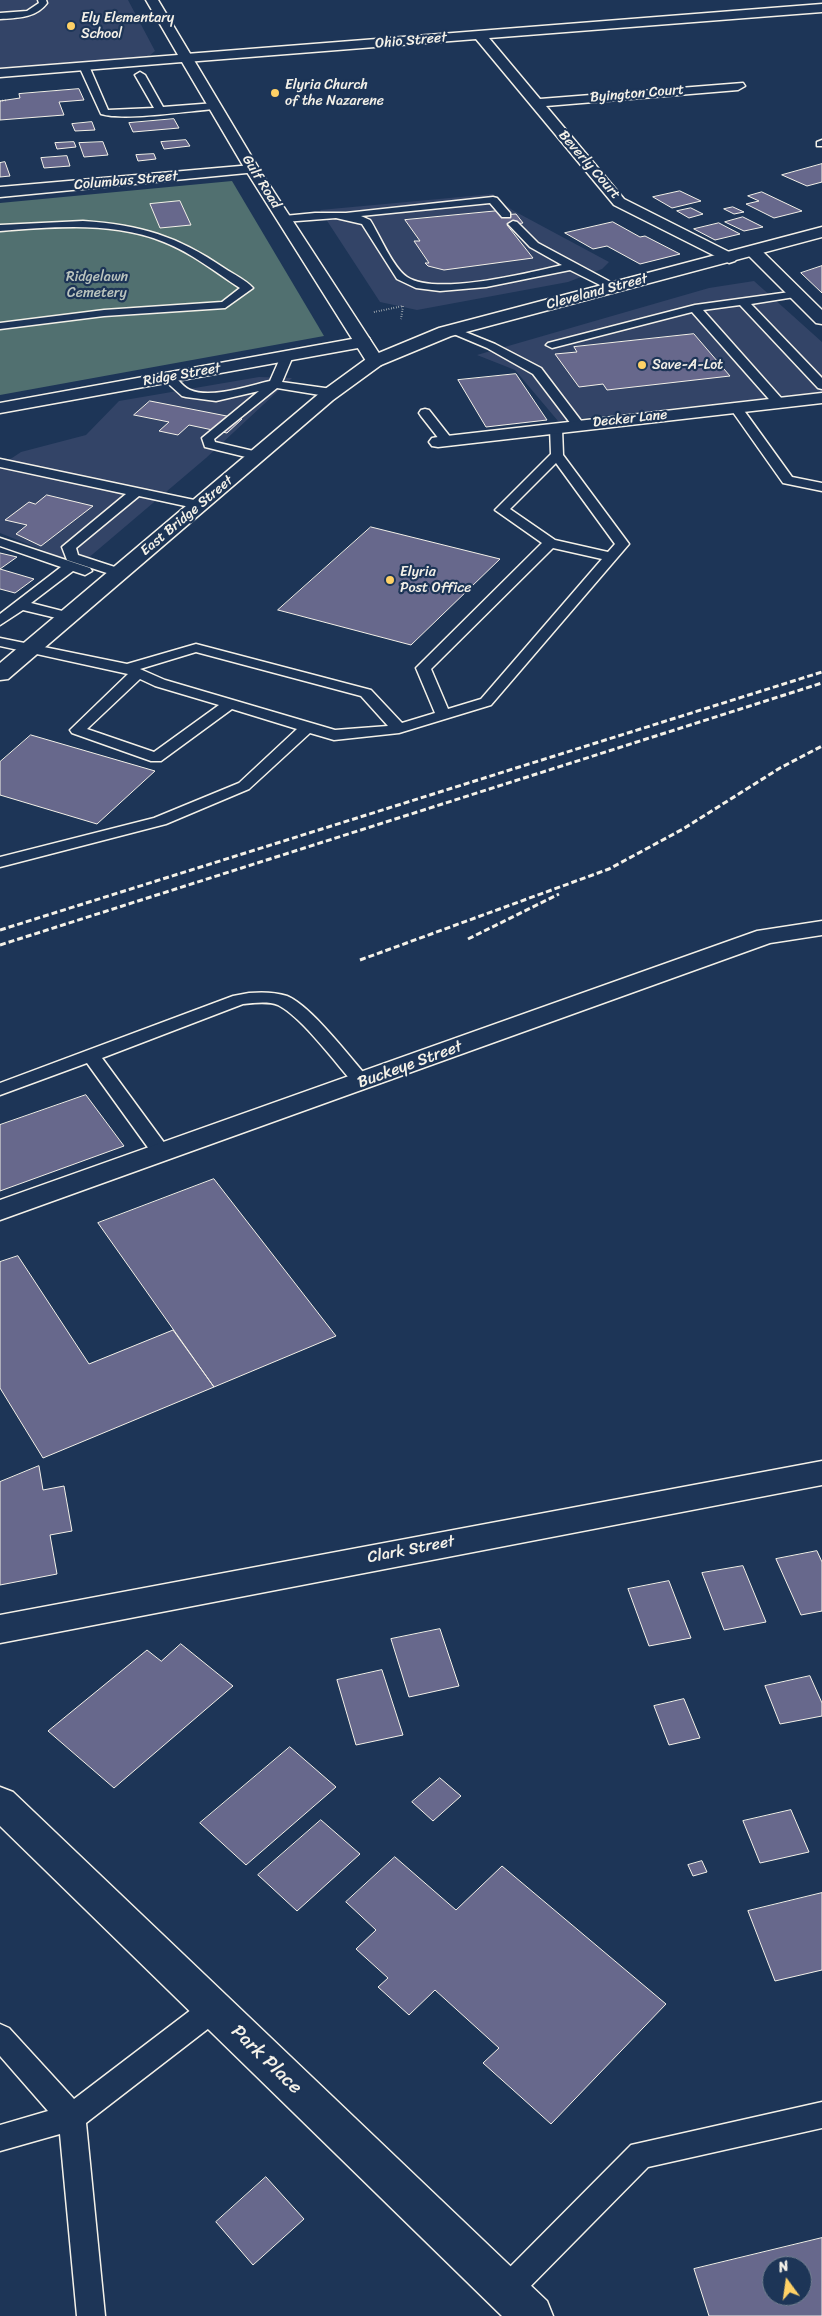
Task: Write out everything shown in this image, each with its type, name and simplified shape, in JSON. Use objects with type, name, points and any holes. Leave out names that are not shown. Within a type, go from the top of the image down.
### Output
[{"type":"street","name":"Gulf Road","points":[[152,0],[252,170],[375,361]]},
{"type":"street","name":"Ohio Street","points":[[0,73],[822,8]]},
{"type":"street","name":"Beverly Court","points":[[479,35],[619,202],[729,258]]},
{"type":"street","name":"Byington Court","points":[[536,103],[738,86]]},
{"type":"street","name":"Columbus Street","points":[[0,192],[252,170]]},
{"type":"street","name":"Cleveland Street","points":[[375,361],[453,330],[822,232]]},
{"type":"street","points":[[753,251],[822,319]]},
{"type":"street","name":"Ridge Street","points":[[0,408],[363,342]]},
{"type":"street","name":"East Bridge Street","points":[[0,674],[332,393],[375,361]]},
{"type":"street","name":"Decker Lane","points":[[443,442],[822,398]]},
{"type":"street","name":"Buckeye Street","points":[[0,1210],[766,936],[822,928]]},
{"type":"street","name":"Clark Street","points":[[0,1629],[33,1620],[822,1472]]},
{"type":"street","name":"Park Place","points":[[0,1804],[519,2304]]},
{"type":"lane","points":[[0,16],[23,14],[37,10],[43,3],[42,0]]},
{"type":"lane","points":[[84,66],[104,112],[121,114],[215,106]]},
{"type":"lane","points":[[140,75],[160,111]]},
{"type":"lane","points":[[284,219],[493,200],[506,215]]},
{"type":"lane","points":[[341,214],[356,217],[366,222],[402,279],[425,287],[468,286],[538,274],[571,266]]},
{"type":"lane","points":[[0,228],[61,222],[120,227],[167,240],[247,288],[225,305],[104,313],[0,326]]},
{"type":"lane","points":[[513,224],[534,245],[614,288]]},
{"type":"lane","points":[[552,345],[695,308],[797,294]]},
{"type":"lane","points":[[742,301],[822,385]]},
{"type":"lane","points":[[695,308],[779,403]]},
{"type":"lane","points":[[453,330],[491,346],[537,371],[578,425]]},
{"type":"lane","points":[[258,456],[210,444],[208,438],[275,384],[287,356]]},
{"type":"lane","points":[[168,378],[186,393],[216,397],[275,384],[332,393]]},
{"type":"lane","points":[[736,408],[788,480],[822,487]]},
{"type":"lane","points":[[426,413],[443,442]]},
{"type":"lane","points":[[0,642],[133,671],[160,683],[334,735],[399,729],[486,702],[622,544],[557,455],[556,428]]},
{"type":"lane","points":[[557,455],[502,510],[550,543],[611,558]]},
{"type":"lane","points":[[0,463],[200,505]]},
{"type":"lane","points":[[116,576],[72,557],[69,547],[136,492]]},
{"type":"lane","points":[[0,542],[72,566],[116,576]]},
{"type":"lane","points":[[443,716],[423,668],[550,543]]},
{"type":"lane","points":[[0,621],[72,566]]},
{"type":"lane","points":[[21,605],[69,617]]},
{"type":"lane","points":[[230,704],[156,758],[77,730],[133,671],[196,648],[366,693],[399,729]]},
{"type":"lane","points":[[0,862],[160,821],[244,786],[307,727]]},
{"type":"lane","points":[[0,1089],[248,997],[282,1000],[300,1015],[362,1082]]},
{"type":"lane","points":[[90,1056],[99,1065],[161,1152]]},
{"type":"lane","points":[[0,2138],[72,2117],[213,2009]]},
{"type":"lane","points":[[0,2036],[72,2117],[91,2316]]},
{"type":"lane","points":[[519,2304],[641,2154],[822,2115]]},
{"type":"path","points":[[0,101],[7,100]]},
{"type":"path","points":[[371,313],[402,306],[401,319]]},
{"type":"shaded area","name":"Ely Elementary School","points":[[0,0],[128,0],[155,51],[149,56],[133,58],[0,69]]},
{"type":"shaded area","points":[[493,194],[499,201],[514,211],[609,262],[602,269],[568,282],[417,310],[380,302],[320,210]]},
{"type":"shaded area","points":[[754,281],[822,342],[822,392],[558,421],[515,370],[477,355],[709,288]]},
{"type":"shaded area","points":[[259,377],[292,378],[206,458],[80,565],[0,533],[0,466],[21,452],[86,435],[119,401]]},
{"type":"green space","name":"Ridgelawn Cemetery","points":[[232,181],[324,336],[0,395],[0,203]]},
{"type":"building","points":[[79,89],[84,100],[59,102],[64,115],[0,120],[0,101],[20,98],[19,94]]},
{"type":"building","points":[[174,119],[179,128],[133,132],[129,123]]},
{"type":"building","points":[[92,122],[95,130],[75,131],[72,124]]},
{"type":"building","points":[[186,140],[190,146],[164,149],[161,142]]},
{"type":"building","points":[[74,142],[76,147],[57,149],[55,143]]},
{"type":"building","points":[[103,142],[108,155],[84,157],[79,143]]},
{"type":"building","points":[[154,154],[156,159],[138,161],[136,155]]},
{"type":"building","points":[[67,156],[70,166],[44,168],[41,158]]},
{"type":"building","points":[[5,162],[10,176],[0,177],[0,163]]},
{"type":"building","points":[[822,164],[822,182],[807,186],[782,175]]},
{"type":"building","points":[[680,191],[701,201],[672,208],[653,197]]},
{"type":"building","points":[[762,192],[802,211],[774,218],[746,204],[759,201],[748,196]]},
{"type":"building","points":[[180,201],[191,225],[160,228],[150,204]]},
{"type":"building","points":[[733,207],[744,212],[734,214],[724,209]]},
{"type":"building","points":[[691,208],[703,214],[689,218],[677,211]]},
{"type":"building","points":[[498,211],[501,215],[516,214],[523,223],[507,225],[533,258],[444,270],[428,266],[425,263],[429,263],[414,241],[420,241],[405,220]]},
{"type":"building","points":[[743,217],[763,227],[744,231],[725,222]]},
{"type":"building","points":[[613,222],[640,237],[645,236],[680,254],[640,264],[607,246],[593,249],[565,233]]},
{"type":"building","points":[[719,223],[740,234],[715,240],[694,229]]},
{"type":"building","points":[[822,266],[822,293],[801,273]]},
{"type":"building","name":"Save-A-Lot","points":[[694,334],[730,376],[607,390],[603,384],[579,387],[555,354],[577,352],[574,347]]},
{"type":"building","points":[[516,374],[547,420],[486,427],[458,380]]},
{"type":"building","points":[[150,401],[242,419],[227,433],[189,425],[178,435],[159,431],[169,422],[134,415]]},
{"type":"building","points":[[47,495],[93,506],[41,546],[16,534],[27,525],[5,520],[29,502],[35,504]]},
{"type":"building","points":[[371,527],[500,559],[411,645],[278,610]]},
{"type":"building","points":[[0,553],[17,557],[0,569]]},
{"type":"building","points":[[0,569],[34,579],[15,593],[0,589]]},
{"type":"building","points":[[31,735],[155,771],[97,824],[0,795],[0,762]]},
{"type":"building","points":[[86,1095],[124,1146],[0,1191],[0,1125]]},
{"type":"building","points":[[214,1179],[336,1336],[214,1387],[98,1223]]},
{"type":"building","points":[[18,1256],[89,1364],[173,1330],[214,1387],[43,1458],[0,1388],[0,1262]]},
{"type":"building","points":[[39,1466],[43,1490],[64,1486],[72,1531],[50,1535],[57,1574],[0,1585],[0,1482]]},
{"type":"building","points":[[817,1551],[822,1562],[822,1611],[801,1615],[776,1559]]},
{"type":"building","points":[[743,1566],[766,1622],[724,1630],[702,1573]]},
{"type":"building","points":[[669,1581],[691,1638],[649,1646],[628,1589]]},
{"type":"building","points":[[440,1629],[459,1686],[409,1697],[391,1639]]},
{"type":"building","points":[[181,1644],[233,1686],[114,1788],[48,1731],[147,1650],[161,1661]]},
{"type":"building","points":[[382,1670],[403,1735],[356,1745],[337,1680]]},
{"type":"building","points":[[810,1676],[822,1703],[822,1716],[780,1724],[765,1686]]},
{"type":"building","points":[[684,1699],[700,1738],[669,1745],[654,1706]]},
{"type":"building","points":[[290,1747],[336,1787],[246,1865],[200,1823]]},
{"type":"building","points":[[440,1778],[461,1796],[433,1821],[412,1802]]},
{"type":"building","points":[[791,1810],[809,1852],[760,1863],[743,1821]]},
{"type":"building","points":[[321,1820],[360,1854],[297,1911],[258,1875]]},
{"type":"building","points":[[395,1857],[456,1910],[502,1866],[666,2004],[551,2124],[483,2063],[499,2048],[435,1990],[409,2015],[378,1987],[388,1978],[356,1949],[376,1930],[346,1902]]},
{"type":"building","points":[[702,1861],[707,1872],[693,1876],[688,1865]]},
{"type":"building","points":[[822,1893],[822,1970],[775,1981],[748,1911]]},
{"type":"building","points":[[266,2177],[304,2219],[253,2265],[216,2222]]},
{"type":"building","points":[[822,2238],[822,2316],[709,2316],[694,2269]]},
{"type":"railway","points":[[0,930],[822,672]]},
{"type":"railway","points":[[0,945],[822,683]]},
{"type":"railway","points":[[360,960],[609,869],[683,829],[780,768],[822,746]]},
{"type":"railway","points":[[468,939],[559,894]]},
{"type":"place","name":"Ely Elementary School","points":[[71,26]]},
{"type":"place","name":"Elyria Church of the Nazarene","points":[[275,93]]},
{"type":"place","name":"Save-A-Lot","points":[[642,365]]},
{"type":"place","name":"Elyria Post Office","points":[[390,580]]}]
